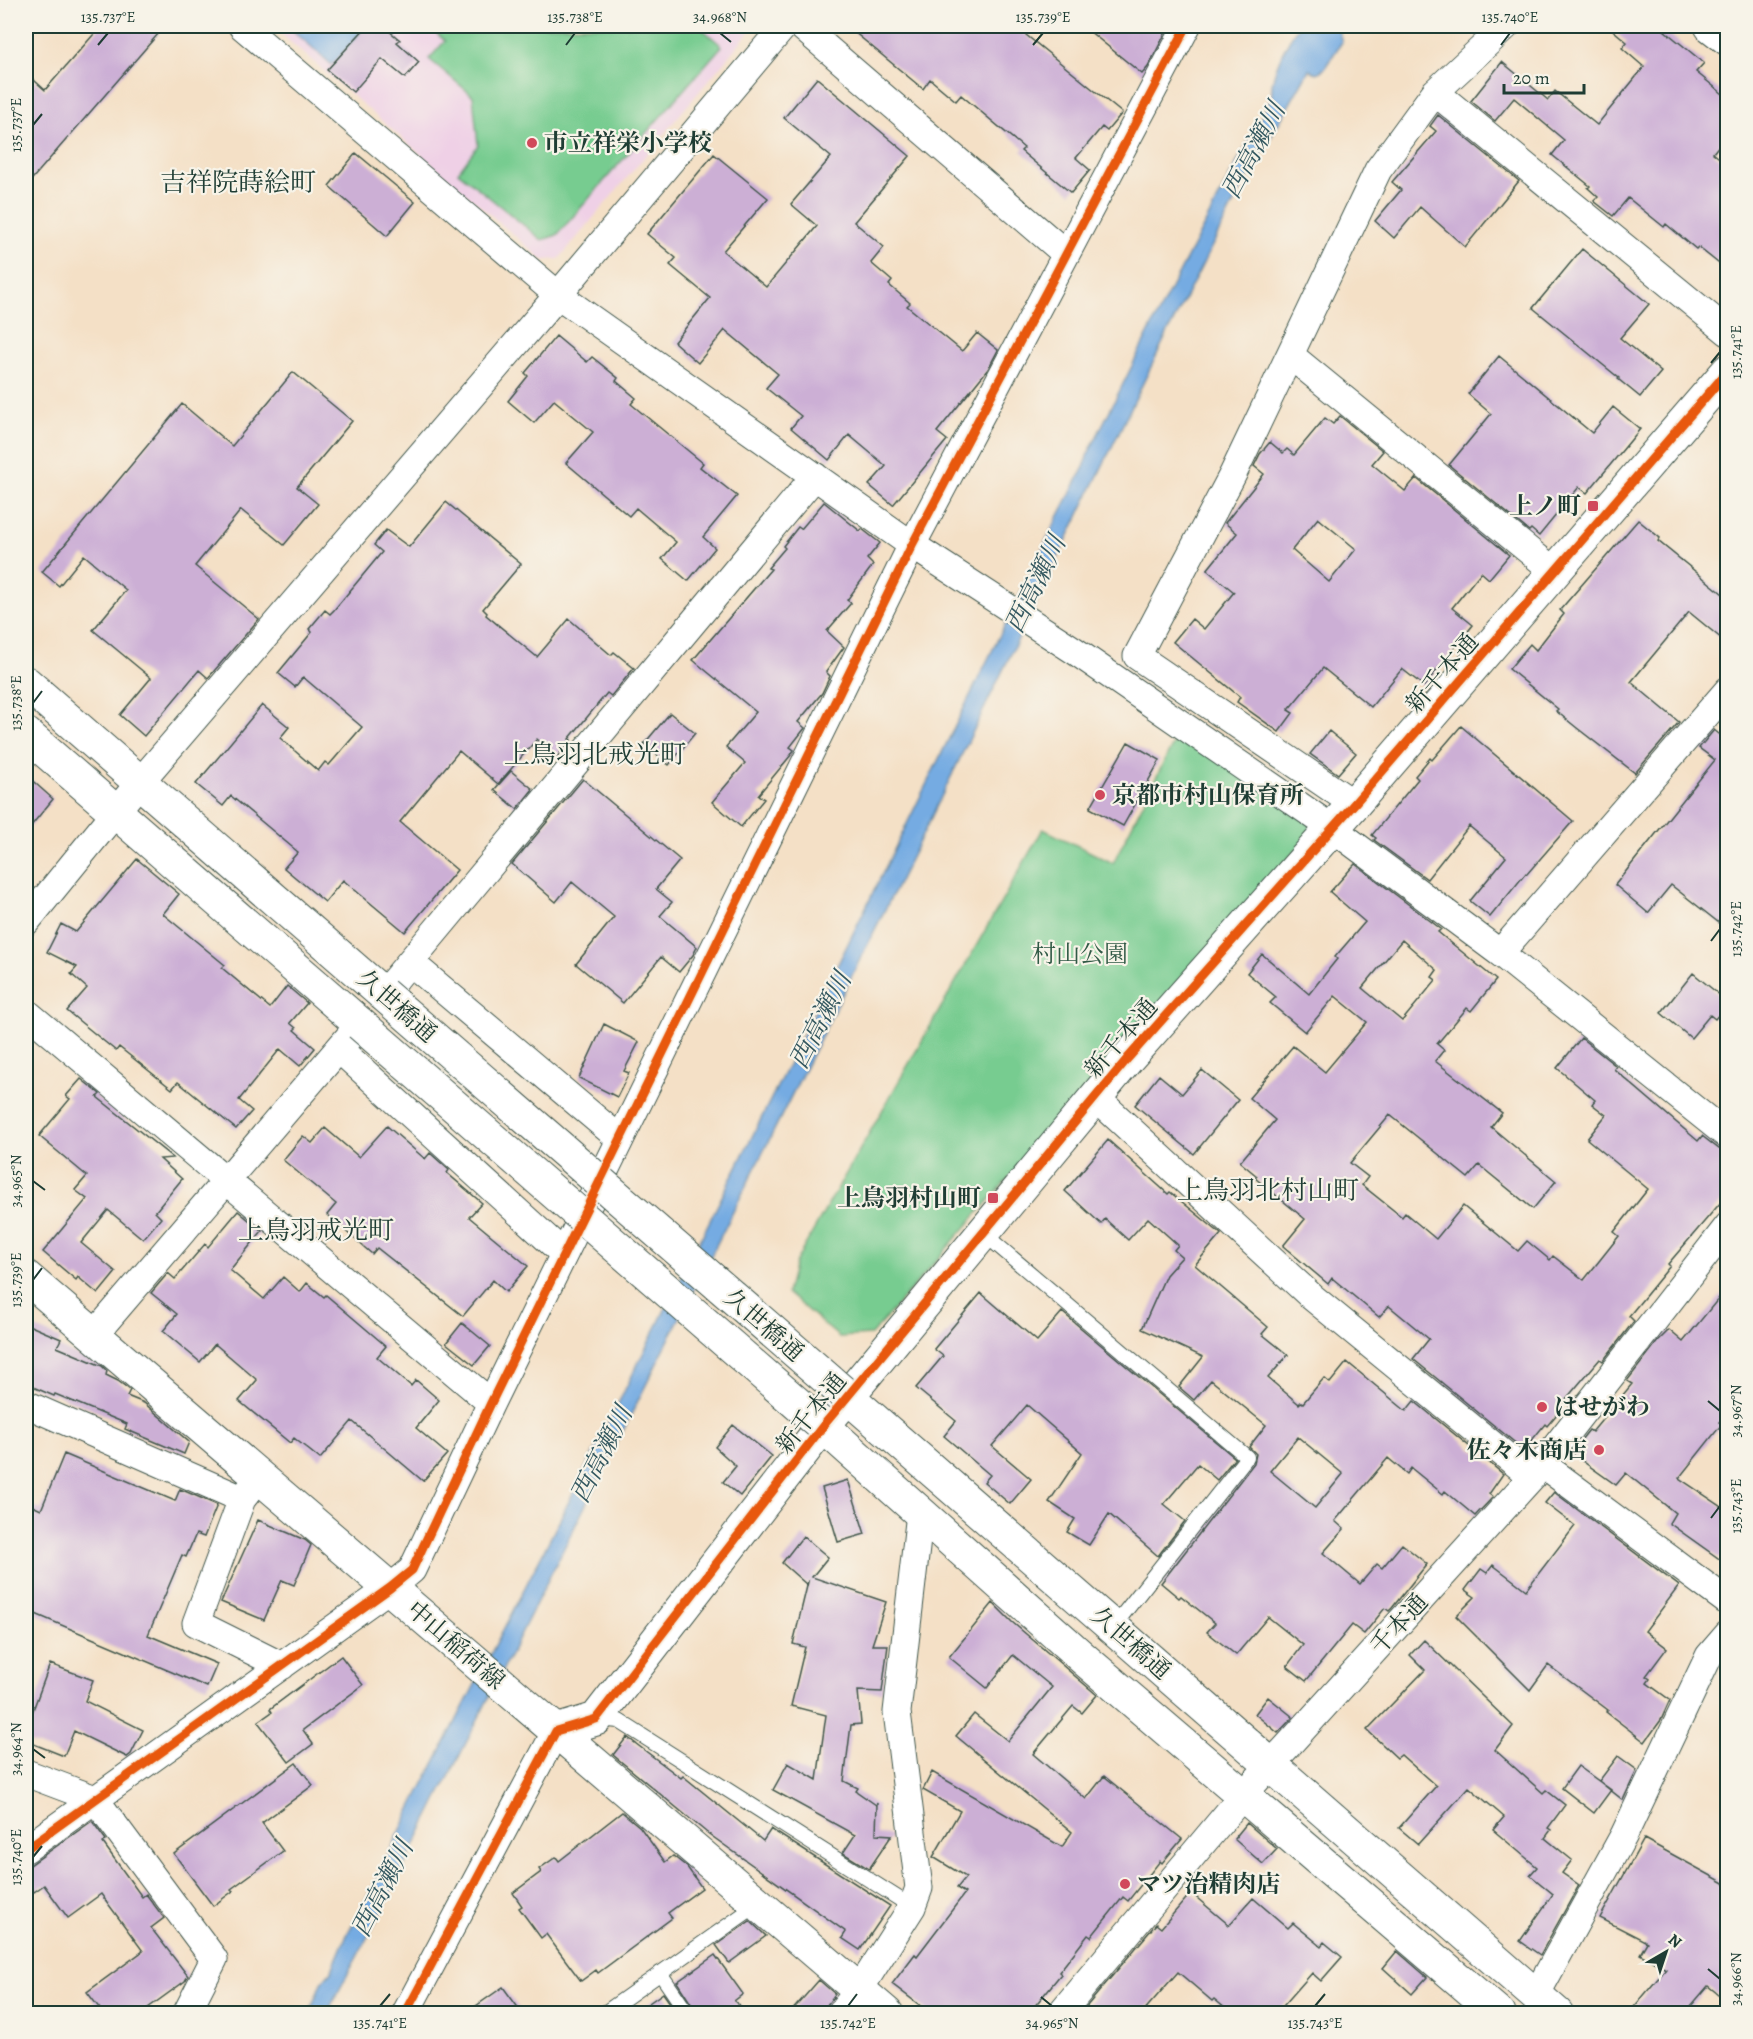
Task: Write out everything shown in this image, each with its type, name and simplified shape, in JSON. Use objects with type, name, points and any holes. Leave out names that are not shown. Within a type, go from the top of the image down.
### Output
[{"type":"street","points":[[242,26],[558,295],[912,544],[1075,651],[1343,816]]},
{"type":"street","points":[[26,922],[115,812],[558,295],[784,26]]},
{"type":"street","points":[[801,26],[1066,254]]},
{"type":"street","points":[[26,1849],[412,1570],[491,1403],[912,544],[1187,26]]},
{"type":"street","points":[[1506,26],[1435,92],[1378,170],[1233,474],[1137,656],[1343,816],[1500,953],[1728,1136]]},
{"type":"street","points":[[1711,26],[1728,39]]},
{"type":"street","points":[[1435,92],[1728,332]]},
{"type":"street","points":[[1290,355],[1555,572]]},
{"type":"street","name":"新千本通","points":[[596,1719],[823,1426],[1128,1058],[1343,816],[1728,371]]},
{"type":"street","points":[[383,994],[815,476]]},
{"type":"street","name":"久世橋通","points":[[26,683],[1546,2004]]},
{"type":"street","points":[[1500,953],[1728,690]]},
{"type":"street","name":"久世橋通","points":[[26,734],[823,1426],[1084,1659],[1499,2013]]},
{"type":"street","points":[[410,962],[620,1139]]},
{"type":"street","points":[[26,1012],[491,1403]]},
{"type":"street","points":[[94,1335],[360,1024]]},
{"type":"street","points":[[339,1049],[564,1254]]},
{"type":"street","points":[[1096,1098],[1312,1297],[1537,1471],[1728,1602]]},
{"type":"street","name":"千本通","points":[[1060,2013],[1243,1795],[1537,1471],[1728,1226]]},
{"type":"street","name":"中山稲荷線","points":[[26,1277],[94,1335],[251,1488],[390,1588],[758,1904],[849,2002],[887,2013]]},
{"type":"street","points":[[27,1409],[251,1488],[196,1623],[282,1666]]},
{"type":"street","points":[[849,2002],[912,1907],[918,1888],[897,1712],[920,1514]]},
{"type":"street","points":[[1546,2004],[1709,1656],[1728,1634]]},
{"type":"street","points":[[405,2013],[549,1725],[596,1719]]},
{"type":"street","points":[[26,1773],[95,1799],[214,1959],[186,2013]]},
{"type":"lane","points":[[983,1233],[1247,1457],[1113,1627]]},
{"type":"lane","points":[[596,1719],[619,1721],[912,1907]]},
{"type":"lane","points":[[603,2013],[758,1904]]},
{"type":"lane","points":[[660,1973],[688,2013]]},
{"type":"shaded area","name":"市立祥栄小学校","points":[[272,26],[754,26],[559,259],[543,260]]},
{"type":"green space","name":"市立祥栄小学校","points":[[428,26],[699,26],[722,46],[557,235],[542,240],[458,172],[478,145],[473,96],[429,59],[445,41]]},
{"type":"green space","name":"村山公園","points":[[1179,732],[1318,825],[871,1335],[839,1337],[787,1293],[795,1263],[1043,829],[1113,863]]},
{"type":"water","points":[[288,26],[362,26],[365,28],[332,65]]},
{"type":"water","name":"西高瀬川","points":[[1299,26],[1343,26],[1338,29],[1342,42],[1324,69],[1317,73],[1309,70],[1237,197],[1166,336],[927,826],[382,1910],[327,2013],[309,2014],[321,1983],[332,1970],[347,1934],[556,1527],[804,1033],[1167,296],[1272,96],[1276,69],[1289,40]]},
{"type":"building","points":[[101,26],[165,26],[26,186],[26,73],[45,90]]},
{"type":"building","points":[[367,26],[383,26],[400,40],[397,42],[419,62],[405,78],[382,59],[353,92],[327,70]]},
{"type":"building","points":[[847,26],[1015,26],[1122,113],[1107,131],[1102,127],[1076,158],[1090,170],[1071,193],[1021,151],[1024,148],[961,95],[956,101],[930,79],[923,89]]},
{"type":"building","points":[[1083,26],[1169,26],[1142,74]]},
{"type":"building","points":[[1608,26],[1659,26],[1704,63],[1696,72],[1728,98],[1728,134],[1713,153],[1728,165],[1728,271],[1666,224],[1664,227],[1628,198],[1613,216],[1594,201],[1598,197],[1588,188],[1590,186],[1552,155],[1564,140],[1514,98],[1495,121],[1471,101],[1502,62],[1548,100],[1555,91],[1597,125],[1644,67],[1622,48],[1627,42]]},
{"type":"building","points":[[817,78],[910,156],[854,222],[884,247],[871,263],[892,281],[889,285],[910,303],[907,306],[962,351],[977,333],[998,350],[988,369],[937,432],[947,440],[893,505],[869,485],[886,466],[849,435],[829,460],[791,428],[801,416],[766,388],[778,374],[725,330],[698,363],[674,342],[710,298],[670,265],[676,258],[647,234],[714,154],[768,198],[723,251],[766,287],[817,226],[791,204],[831,157],[784,118]]},
{"type":"building","points":[[1438,115],[1519,181],[1465,247],[1420,207],[1394,238],[1375,221],[1401,190],[1392,182],[1436,131],[1430,126]]},
{"type":"building","points":[[356,153],[415,202],[387,236],[329,186]]},
{"type":"building","points":[[1582,249],[1649,304],[1620,338],[1661,372],[1640,397],[1533,308]]},
{"type":"building","points":[[556,336],[587,362],[592,357],[618,378],[616,381],[636,398],[631,404],[703,463],[700,467],[737,496],[703,537],[715,548],[688,581],[662,559],[676,542],[636,508],[629,516],[566,463],[593,432],[554,400],[534,423],[508,401],[528,376],[525,373]]},
{"type":"building","points":[[1499,356],[1592,433],[1613,407],[1640,429],[1587,493],[1579,487],[1539,536],[1531,529],[1529,531],[1449,465],[1491,414],[1468,394]]},
{"type":"building","points":[[293,372],[352,421],[297,487],[318,504],[284,545],[241,510],[195,566],[259,619],[208,678],[199,670],[144,736],[120,715],[151,678],[93,630],[126,590],[84,555],[59,586],[42,572],[182,404],[232,446]]},
{"type":"building","points":[[1340,416],[1383,451],[1372,464],[1405,491],[1416,478],[1509,555],[1489,579],[1481,572],[1452,608],[1473,625],[1424,686],[1402,669],[1371,707],[1323,668],[1288,710],[1293,713],[1279,732],[1237,702],[1240,697],[1173,642],[1192,619],[1204,629],[1234,592],[1207,570],[1237,533],[1225,523],[1264,474],[1254,466],[1260,454],[1270,442],[1283,453],[1287,449],[1294,455],[1325,418],[1333,424]],"holes":[[[1318,518],[1356,549],[1329,582],[1292,550]]]},
{"type":"building","points":[[446,502],[521,564],[483,609],[486,615],[537,657],[569,619],[611,655],[614,652],[634,668],[611,696],[607,693],[557,757],[537,739],[498,784],[459,751],[400,822],[457,870],[405,932],[343,880],[325,902],[284,868],[298,852],[231,796],[223,806],[196,784],[262,705],[289,727],[280,738],[318,771],[325,762],[329,765],[362,727],[303,677],[295,687],[278,673],[312,632],[309,629],[325,610],[330,614],[334,610],[382,552],[374,545],[386,530],[409,547]]},
{"type":"building","points":[[824,502],[860,531],[862,529],[880,543],[867,559],[873,565],[847,600],[851,603],[827,631],[844,647],[826,672],[830,676],[822,693],[798,722],[805,728],[790,747],[794,750],[791,755],[758,795],[764,799],[741,827],[712,802],[745,763],[726,747],[756,712],[693,660],[771,569],[768,568],[785,548],[783,546],[798,527],[801,529]]},
{"type":"building","points":[[1638,520],[1660,538],[1658,541],[1728,598],[1728,644],[1689,612],[1631,682],[1679,722],[1635,773],[1556,711],[1558,709],[1509,669],[1530,644],[1536,650],[1564,614],[1560,610]]},
{"type":"building","points":[[670,713],[695,733],[669,765],[644,744]]},
{"type":"building","points":[[1461,726],[1573,821],[1490,917],[1470,901],[1506,857],[1469,826],[1427,879],[1374,840],[1376,838],[1372,835],[1418,779],[1415,776]]},
{"type":"building","points":[[1714,730],[1728,741],[1728,930],[1671,885],[1648,913],[1615,885],[1715,760],[1699,748]]},
{"type":"building","points":[[1329,731],[1356,753],[1338,774],[1310,754]]},
{"type":"building","points":[[1128,742],[1160,760],[1123,826],[1090,808]]},
{"type":"building","points":[[511,771],[533,789],[517,809],[494,790]]},
{"type":"building","points":[[26,775],[53,799],[26,832]]},
{"type":"building","points":[[583,779],[680,860],[656,889],[672,902],[660,916],[697,947],[679,972],[661,957],[623,1003],[576,964],[614,917],[572,882],[556,902],[512,864]]},
{"type":"building","points":[[137,859],[179,894],[163,914],[225,965],[222,968],[270,1008],[287,986],[307,1003],[290,1023],[296,1028],[294,1030],[315,1048],[300,1066],[280,1049],[239,1100],[252,1111],[236,1129],[178,1082],[172,1089],[119,1047],[116,1051],[67,1011],[87,988],[71,974],[77,967],[47,952],[61,924],[76,932]]},
{"type":"building","points":[[1355,864],[1441,929],[1438,932],[1496,980],[1471,1011],[1467,1008],[1437,1044],[1444,1050],[1435,1061],[1502,1113],[1491,1127],[1556,1181],[1533,1209],[1479,1165],[1468,1178],[1390,1115],[1350,1163],[1368,1177],[1362,1185],[1402,1217],[1405,1213],[1436,1239],[1463,1206],[1518,1251],[1527,1241],[1550,1260],[1553,1256],[1584,1280],[1619,1236],[1614,1232],[1648,1189],[1587,1139],[1606,1115],[1592,1104],[1595,1100],[1557,1068],[1581,1038],[1616,1066],[1614,1069],[1698,1141],[1702,1136],[1719,1149],[1728,1151],[1728,1194],[1668,1264],[1670,1266],[1629,1316],[1634,1321],[1603,1361],[1600,1359],[1560,1406],[1562,1408],[1547,1426],[1545,1424],[1524,1450],[1413,1359],[1429,1339],[1389,1306],[1379,1317],[1332,1278],[1328,1284],[1283,1246],[1305,1219],[1255,1178],[1257,1176],[1240,1162],[1275,1120],[1249,1098],[1293,1046],[1325,1072],[1367,1022],[1335,996],[1305,1032],[1270,1003],[1276,997],[1247,973],[1262,954],[1309,994],[1337,959],[1335,957],[1365,922],[1330,892]],"holes":[[[1402,940],[1437,970],[1432,977],[1436,980],[1402,1021],[1362,988]]]},
{"type":"building","points":[[1693,973],[1728,1004],[1715,1019],[1710,1015],[1691,1038],[1661,1013]]},
{"type":"building","points":[[604,1024],[639,1042],[624,1071],[629,1073],[617,1097],[579,1078]]},
{"type":"building","points":[[1202,1070],[1238,1100],[1194,1154],[1135,1105],[1159,1075],[1182,1094]]},
{"type":"building","points":[[81,1079],[100,1094],[97,1097],[173,1158],[160,1159],[182,1179],[155,1212],[161,1218],[143,1239],[108,1210],[81,1243],[116,1272],[98,1294],[78,1277],[76,1280],[43,1252],[87,1199],[75,1190],[87,1176],[39,1136],[70,1099],[66,1096]]},
{"type":"building","points":[[387,1126],[425,1159],[430,1153],[449,1170],[447,1173],[482,1203],[469,1217],[528,1266],[506,1292],[493,1280],[463,1316],[377,1248],[372,1254],[327,1215],[336,1204],[283,1160],[303,1136],[312,1143],[325,1128],[359,1157]]},
{"type":"building","points":[[1108,1140],[1168,1194],[1170,1192],[1221,1234],[1195,1265],[1268,1327],[1262,1334],[1288,1355],[1268,1378],[1299,1404],[1303,1403],[1324,1378],[1330,1383],[1347,1362],[1406,1411],[1414,1401],[1503,1474],[1489,1494],[1493,1497],[1475,1516],[1445,1491],[1443,1494],[1411,1468],[1407,1474],[1388,1458],[1335,1521],[1344,1529],[1323,1553],[1360,1584],[1377,1564],[1382,1568],[1402,1544],[1427,1564],[1392,1608],[1389,1611],[1385,1608],[1364,1634],[1352,1625],[1306,1681],[1287,1666],[1303,1645],[1268,1617],[1236,1655],[1207,1632],[1215,1623],[1161,1583],[1254,1463],[1256,1454],[1249,1447],[1266,1425],[1211,1380],[1194,1400],[1179,1387],[1203,1357],[1142,1329],[1166,1275],[1182,1257],[1174,1250],[1178,1245],[1148,1218],[1128,1240],[1105,1219],[1101,1224],[1065,1191]],"holes":[[[1298,1437],[1343,1474],[1315,1508],[1270,1471]]]},
{"type":"building","points":[[238,1211],[262,1231],[230,1270],[264,1299],[283,1277],[300,1292],[307,1283],[324,1297],[326,1295],[386,1346],[377,1357],[411,1386],[416,1380],[439,1400],[416,1428],[447,1454],[423,1481],[352,1421],[320,1459],[294,1438],[290,1443],[239,1401],[257,1380],[215,1344],[200,1362],[163,1331],[177,1314],[151,1293],[168,1273],[175,1279],[205,1244],[208,1247]]},
{"type":"building","points":[[1728,1287],[1728,1412],[1719,1422],[1722,1424],[1679,1478],[1728,1511],[1728,1565],[1669,1523],[1675,1513],[1626,1473],[1616,1485],[1574,1455],[1573,1450],[1589,1430],[1592,1432],[1632,1384],[1627,1381],[1658,1341],[1669,1330],[1683,1342]]},
{"type":"building","points":[[981,1293],[1037,1341],[1062,1312],[1235,1458],[1217,1480],[1198,1464],[1164,1504],[1185,1521],[1158,1556],[1109,1514],[1089,1545],[1067,1532],[1075,1519],[1049,1502],[1082,1453],[1027,1405],[992,1446],[1031,1479],[1010,1504],[984,1482],[990,1475],[944,1436],[956,1421],[916,1388],[943,1356],[934,1349]]},
{"type":"building","points":[[462,1323],[490,1346],[474,1365],[446,1343]]},
{"type":"building","points":[[26,1324],[61,1339],[57,1347],[102,1366],[107,1371],[106,1375],[130,1390],[127,1396],[144,1403],[189,1442],[184,1454],[125,1429],[127,1424],[26,1384]]},
{"type":"building","points":[[733,1425],[772,1456],[740,1496],[723,1482],[736,1466],[715,1447]]},
{"type":"building","points":[[64,1454],[175,1501],[180,1489],[217,1505],[204,1537],[196,1534],[186,1557],[182,1555],[148,1635],[217,1664],[207,1687],[26,1610],[26,1503],[41,1510]]},
{"type":"building","points":[[848,1480],[865,1534],[838,1542],[822,1488]]},
{"type":"building","points":[[1554,1492],[1679,1586],[1645,1631],[1667,1648],[1646,1676],[1650,1679],[1647,1683],[1670,1700],[1661,1720],[1645,1742],[1606,1712],[1608,1710],[1548,1665],[1530,1690],[1456,1616],[1475,1597],[1465,1590],[1481,1569],[1487,1573],[1493,1565],[1526,1590],[1575,1526],[1545,1503]]},
{"type":"building","points":[[258,1520],[305,1540],[311,1545],[294,1585],[282,1580],[264,1620],[221,1602]]},
{"type":"building","points":[[803,1536],[828,1557],[812,1577],[886,1602],[872,1645],[888,1645],[882,1692],[858,1691],[861,1724],[851,1725],[844,1781],[858,1788],[856,1791],[876,1805],[877,1803],[876,1834],[892,1835],[869,1869],[843,1853],[855,1835],[773,1790],[788,1763],[817,1780],[826,1715],[791,1706],[805,1647],[793,1644],[808,1582],[806,1584],[782,1563]]},
{"type":"building","points":[[993,1603],[1097,1695],[1082,1713],[1073,1706],[1033,1754],[1086,1799],[1104,1776],[1182,1839],[1162,1863],[1160,1861],[1128,1901],[1123,1897],[1091,1937],[1088,1935],[1059,1972],[1061,1974],[1029,2013],[930,2013],[892,1984],[915,1954],[917,1956],[965,1893],[957,1888],[966,1877],[933,1857],[960,1811],[923,1790],[932,1772],[1062,1847],[1072,1832],[956,1736],[974,1714],[1008,1741],[1052,1687],[1013,1655],[987,1688],[949,1657]]},
{"type":"building","points":[[1424,1640],[1513,1726],[1495,1750],[1543,1793],[1546,1790],[1565,1805],[1548,1828],[1551,1830],[1545,1838],[1572,1860],[1562,1873],[1579,1885],[1540,1955],[1520,1941],[1553,1894],[1530,1875],[1537,1867],[1493,1830],[1504,1817],[1469,1787],[1418,1844],[1399,1828],[1436,1786],[1401,1755],[1397,1758],[1367,1730],[1425,1670],[1410,1655]]},
{"type":"building","points":[[341,1656],[363,1685],[303,1730],[313,1744],[289,1762],[258,1722],[272,1712],[270,1709]]},
{"type":"building","points":[[50,1664],[93,1680],[85,1701],[143,1730],[131,1754],[127,1757],[74,1731],[64,1756],[26,1741],[26,1729]]},
{"type":"building","points":[[1268,1697],[1293,1717],[1278,1733],[1255,1714]]},
{"type":"building","points":[[627,1737],[681,1778],[683,1776],[763,1841],[771,1829],[890,1906],[860,1950],[842,1938],[846,1932],[706,1832],[613,1755]]},
{"type":"building","points":[[1618,1756],[1637,1770],[1623,1800],[1599,1781]]},
{"type":"building","points":[[296,1763],[313,1785],[262,1823],[283,1851],[231,1889],[233,1891],[213,1906],[174,1854]]},
{"type":"building","points":[[1578,1766],[1611,1790],[1594,1813],[1562,1788]]},
{"type":"building","points":[[622,1812],[640,1827],[665,1862],[673,1856],[687,1867],[702,1888],[668,1913],[672,1918],[598,1973],[596,1970],[581,1981],[546,1934],[541,1938],[519,1908],[522,1906],[513,1893],[541,1872],[539,1869],[556,1857],[559,1861]]},
{"type":"building","points":[[92,1821],[106,1840],[103,1843],[142,1897],[146,1894],[164,1918],[151,1928],[188,1976],[185,1981],[141,2013],[103,2013],[87,1992],[143,1951],[101,1894],[68,1918],[44,1885],[34,1892],[26,1881],[26,1868]]},
{"type":"building","points":[[1247,1823],[1277,1849],[1263,1864],[1234,1839]]},
{"type":"building","points":[[1644,1839],[1728,1885],[1728,2002],[1708,1986],[1685,2013],[1629,2013],[1666,1969],[1640,1954],[1647,1942],[1600,1918]]},
{"type":"building","points":[[1191,1893],[1229,1925],[1253,1898],[1288,1928],[1293,1923],[1321,1946],[1324,1942],[1342,1957],[1321,1981],[1312,1973],[1277,2013],[1231,2013],[1214,1999],[1212,2001],[1178,1972],[1142,2013],[1081,2013],[1156,1924],[1161,1928]]},
{"type":"building","points":[[750,1921],[766,1936],[729,1963],[716,1945]]},
{"type":"building","points":[[1397,1951],[1427,1977],[1412,1994],[1383,1968]]},
{"type":"building","points":[[715,1955],[743,1994],[734,2001],[749,2013],[697,2013],[677,1982]]},
{"type":"building","points":[[819,1980],[835,1994],[827,2005],[825,2013],[790,2013]]},
{"type":"building","points":[[503,1987],[522,2013],[466,2013]]},
{"type":"building","points":[[663,1993],[677,2013],[635,2013]]},
{"type":"cycle path","points":[[26,1849],[412,1570],[491,1403],[912,545],[1187,26]]},
{"type":"cycle path","points":[[405,2014],[556,1731],[596,1719],[823,1426],[1128,1058],[1354,804],[1728,371]]},
{"type":"place","name":"市立祥栄小学校","points":[[532,143]]},
{"type":"place","name":"上ノ町","points":[[1593,506]]},
{"type":"place","name":"京都市村山保育所","points":[[1100,795]]},
{"type":"place","name":"上鳥羽村山町","points":[[993,1198]]},
{"type":"place","name":"はせがわ","points":[[1542,1407]]},
{"type":"place","name":"佐々木商店","points":[[1599,1450]]},
{"type":"place","name":"マツ治精肉店","points":[[1125,1884]]},
{"type":"district","name":"吉祥院蒔絵町","points":[[238,182]]},
{"type":"district","name":"上鳥羽北戒光町","points":[[595,754]]},
{"type":"district","name":"上鳥羽北村山町","points":[[1268,1190]]},
{"type":"district","name":"上鳥羽戒光町","points":[[316,1230]]}]
